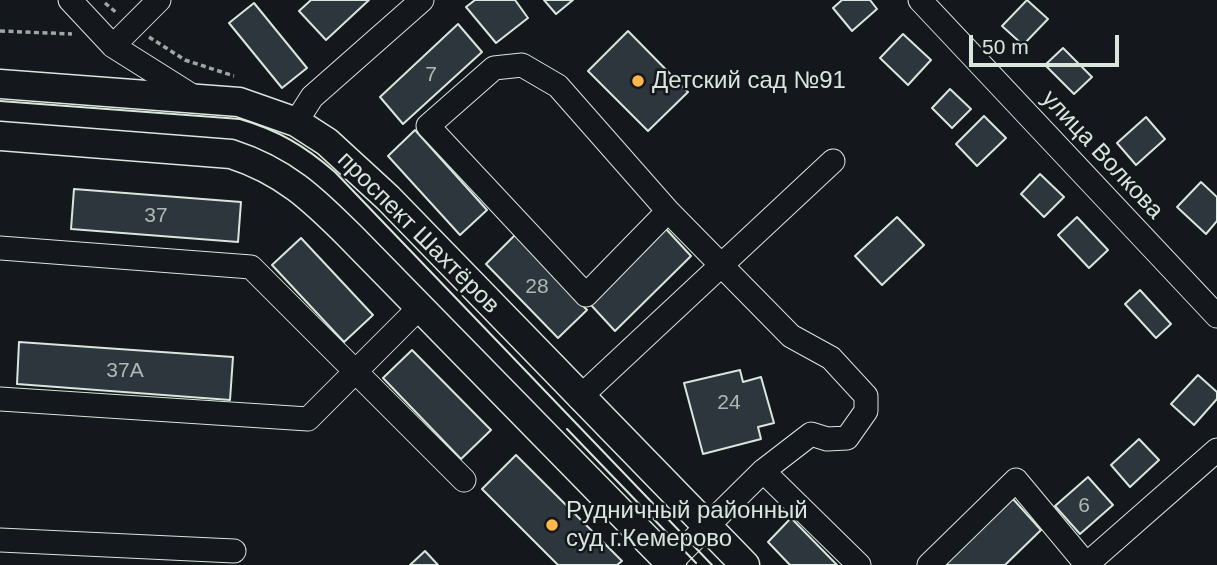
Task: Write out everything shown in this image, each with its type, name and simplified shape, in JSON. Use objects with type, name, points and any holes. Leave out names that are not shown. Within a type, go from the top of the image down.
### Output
[{"type":"main road","name":"проспект Шахтёров","points":[[0,85],[239,102],[296,122],[327,142],[357,167],[579,398],[745,565]]},
{"type":"main road","name":"проспект Шахтёров","points":[[0,136],[231,154],[263,164],[303,190],[670,564]]},
{"type":"street","points":[[70,0],[107,39],[194,97]]},
{"type":"street","points":[[107,39],[159,0]]},
{"type":"street","points":[[296,122],[312,97],[422,0]]},
{"type":"street","name":"улица Волкова","points":[[920,0],[1217,316]]},
{"type":"street","points":[[668,211],[586,295],[428,126],[494,68],[522,65],[558,86],[668,211],[791,336],[831,358],[866,396],[866,411],[847,438],[827,439],[811,433],[762,471],[670,564]]},
{"type":"street","points":[[579,398],[832,160]]},
{"type":"street","points":[[0,248],[251,267],[464,480]]},
{"type":"street","points":[[0,399],[307,419],[419,308]]},
{"type":"street","points":[[929,565],[1016,480],[1086,565],[1217,450]]},
{"type":"street","points":[[762,471],[859,565]]},
{"type":"street","points":[[0,540],[234,551]]},
{"type":"path","points":[[0,31],[107,39]]},
{"type":"building","points":[[311,0],[369,0],[326,40],[299,11]]},
{"type":"building","points":[[475,0],[515,0],[528,18],[496,43],[466,7]]},
{"type":"building","points":[[544,0],[573,0],[556,14]]},
{"type":"building","points":[[842,0],[870,0],[877,9],[852,31],[833,8]]},
{"type":"building","points":[[1027,0],[1048,19],[1023,45],[1002,26]]},
{"type":"building","points":[[254,3],[307,68],[282,88],[229,23]]},
{"type":"building","points":[[458,24],[482,52],[403,124],[380,97]]},
{"type":"building","name":"Детский сад №91","points":[[628,31],[688,92],[648,131],[588,71]]},
{"type":"building","points":[[903,34],[931,60],[908,85],[880,58]]},
{"type":"building","points":[[1063,48],[1092,77],[1074,94],[1045,65]]},
{"type":"building","points":[[950,89],[971,109],[952,128],[932,108]]},
{"type":"building","points":[[984,116],[1006,138],[977,166],[956,144]]},
{"type":"building","points":[[1146,117],[1165,139],[1136,165],[1117,143]]},
{"type":"building","points":[[415,130],[487,210],[460,235],[388,156]]},
{"type":"building","points":[[1040,174],[1064,197],[1044,217],[1021,194]]},
{"type":"building","points":[[1201,182],[1217,197],[1217,221],[1206,234],[1177,207]]},
{"type":"building","points":[[74,189],[241,202],[238,242],[71,229]]},
{"type":"building","points":[[897,217],[924,245],[882,285],[855,256]]},
{"type":"building","points":[[1077,217],[1108,250],[1089,268],[1058,235]]},
{"type":"building","points":[[666,229],[691,256],[615,331],[591,305]]},
{"type":"building","points":[[515,235],[587,310],[558,338],[486,264]]},
{"type":"building","points":[[301,238],[373,315],[344,342],[272,265]]},
{"type":"building","points":[[1140,290],[1171,324],[1156,338],[1125,304]]},
{"type":"building","points":[[19,342],[233,357],[230,400],[17,384]]},
{"type":"building","points":[[412,350],[491,430],[461,459],[383,378]]},
{"type":"building","points":[[740,370],[743,382],[761,377],[774,423],[758,427],[761,439],[703,454],[684,383]]},
{"type":"building","points":[[1198,375],[1217,392],[1217,399],[1194,425],[1171,404]]},
{"type":"building","points":[[1139,439],[1159,460],[1130,487],[1111,465]]},
{"type":"building","name":"Рудничный районный суд г.Кемерово","points":[[516,455],[622,561],[617,565],[558,565],[482,489]]},
{"type":"building","points":[[1088,477],[1113,505],[1080,534],[1055,506]]},
{"type":"building","points":[[1013,499],[1041,530],[1005,565],[942,565]]},
{"type":"building","points":[[791,518],[837,565],[790,565],[768,542]]},
{"type":"building","points":[[425,551],[438,565],[410,565]]},
{"type":"tram line","points":[[0,101],[240,119],[267,128],[313,154],[335,172],[712,565]]},
{"type":"tram line","points":[[567,429],[696,563]]},
{"type":"place","name":"Детский сад №91","points":[[638,81]]},
{"type":"place","name":"Рудничный районный суд г.Кемерово","points":[[552,525]]}]
